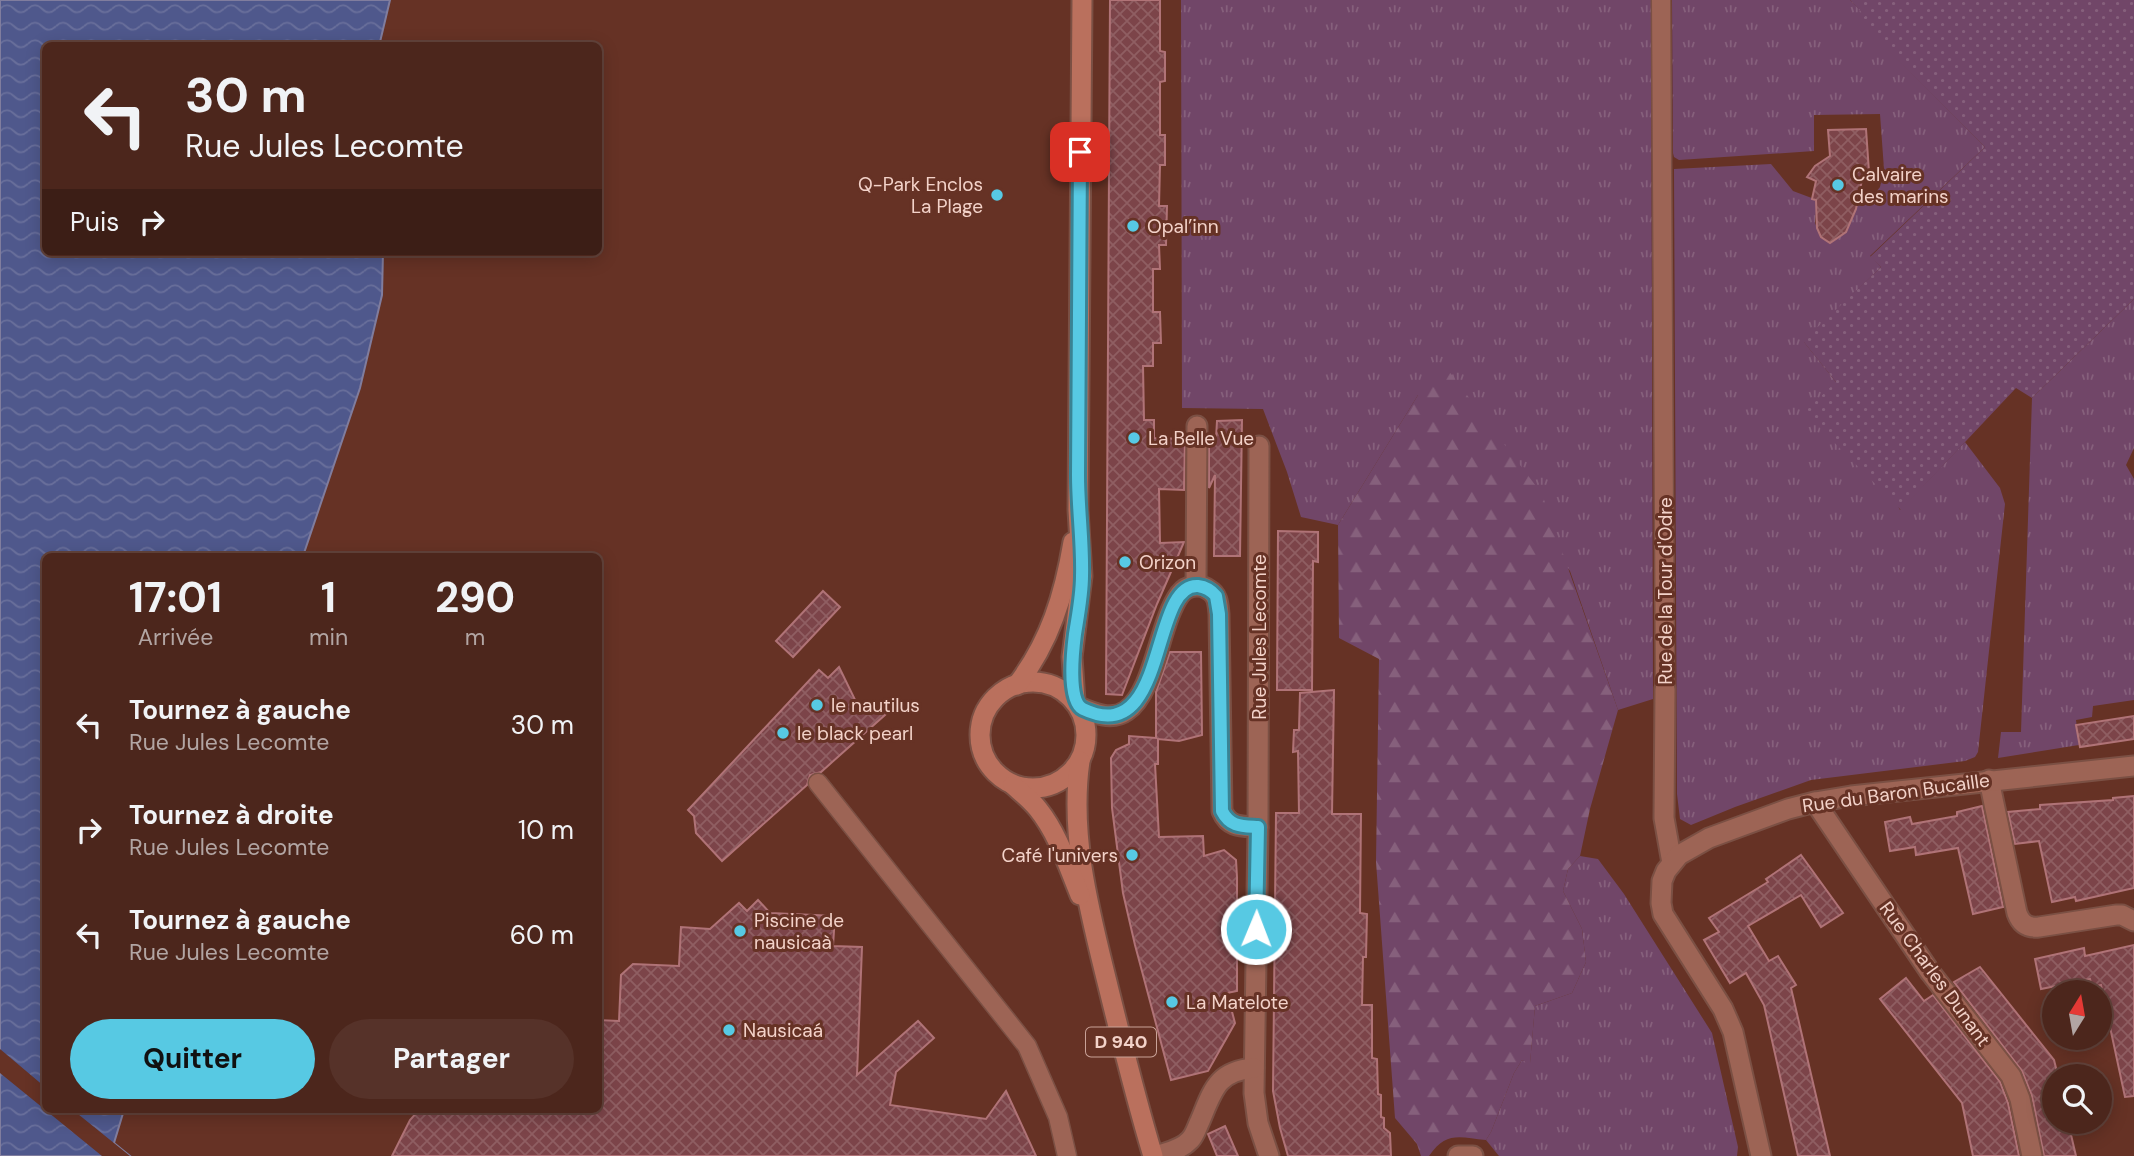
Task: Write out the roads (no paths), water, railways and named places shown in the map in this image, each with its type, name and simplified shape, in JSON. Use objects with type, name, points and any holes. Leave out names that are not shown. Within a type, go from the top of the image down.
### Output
[{"type":"main road","points":[[1077,704],[1063,691],[1048,684],[1032,682],[1001,692],[984,716],[980,731],[981,748],[998,776],[1012,785],[1029,789],[1051,786],[1066,778],[1080,761],[1087,734],[1086,723],[1077,704],[1072,657],[1082,576],[1078,510],[1082,0]]},
{"type":"main road","points":[[1017,685],[1042,646],[1056,615],[1078,510]]},
{"type":"main road","name":"D 940","points":[[1080,761],[1076,815],[1093,926],[1129,1074],[1154,1156]]},
{"type":"main road","name":"D 940","points":[[1012,785],[1032,802],[1044,818],[1060,848],[1093,926]]},
{"type":"street","name":"Rue de la Tour d'Odre","points":[[1661,0],[1664,818],[1672,863],[1662,881],[1661,903],[1663,914],[1723,1009],[1733,1031],[1761,1156]]},
{"type":"street","points":[[1077,704],[1097,714],[1108,716],[1121,714],[1130,708],[1147,681],[1177,599],[1184,589],[1196,586],[1197,426]]},
{"type":"street","name":"Rue Jules Lecomte","points":[[1259,446],[1254,1093],[1258,1123],[1269,1156]]},
{"type":"street","name":"Rue Jules Lecomte","points":[[1196,586],[1211,591],[1218,604],[1222,811],[1229,822],[1258,827]]},
{"type":"street","name":"Rue du Baron Bucaille","points":[[1672,863],[1686,849],[1709,838],[1815,802],[1989,780],[2134,766]]},
{"type":"street","points":[[1989,780],[2017,914],[2021,922],[2033,928],[2116,915],[2134,921]]},
{"type":"street","points":[[818,783],[1027,1046],[1058,1117],[1067,1156]]},
{"type":"street","name":"Rue Charles Dunant","points":[[1815,802],[1930,972],[2011,1076],[2020,1099],[2032,1156]]},
{"type":"street","points":[[1154,1156],[1176,1150],[1191,1139],[1211,1095],[1228,1073],[1254,1068]]},
{"type":"street","points":[[1458,1156],[1474,1156]]},
{"type":"water","points":[[0,0],[390,0],[380,42],[42,42],[42,256],[383,256],[382,295],[360,388],[304,553],[42,553],[42,1113],[123,1113],[114,1143],[130,1156],[0,1156]]},
{"type":"place","name":"Calvaire des marins","points":[[1838,185]]},
{"type":"place","name":"Q-Park Enclos La Plage","points":[[997,195]]},
{"type":"place","name":"Opal’inn","points":[[1133,226]]},
{"type":"place","name":"La Belle Vue","points":[[1134,438]]},
{"type":"place","name":"Orizon","points":[[1125,562]]},
{"type":"place","name":"le nautilus","points":[[817,705]]},
{"type":"place","name":"le black pearl","points":[[783,733]]},
{"type":"place","name":"Café l'univers","points":[[1132,855]]},
{"type":"place","name":"Piscine de nausicaà","points":[[740,931]]},
{"type":"place","name":"La Matelote","points":[[1172,1002]]},
{"type":"place","name":"Nausicaá","points":[[729,1030]]}]
